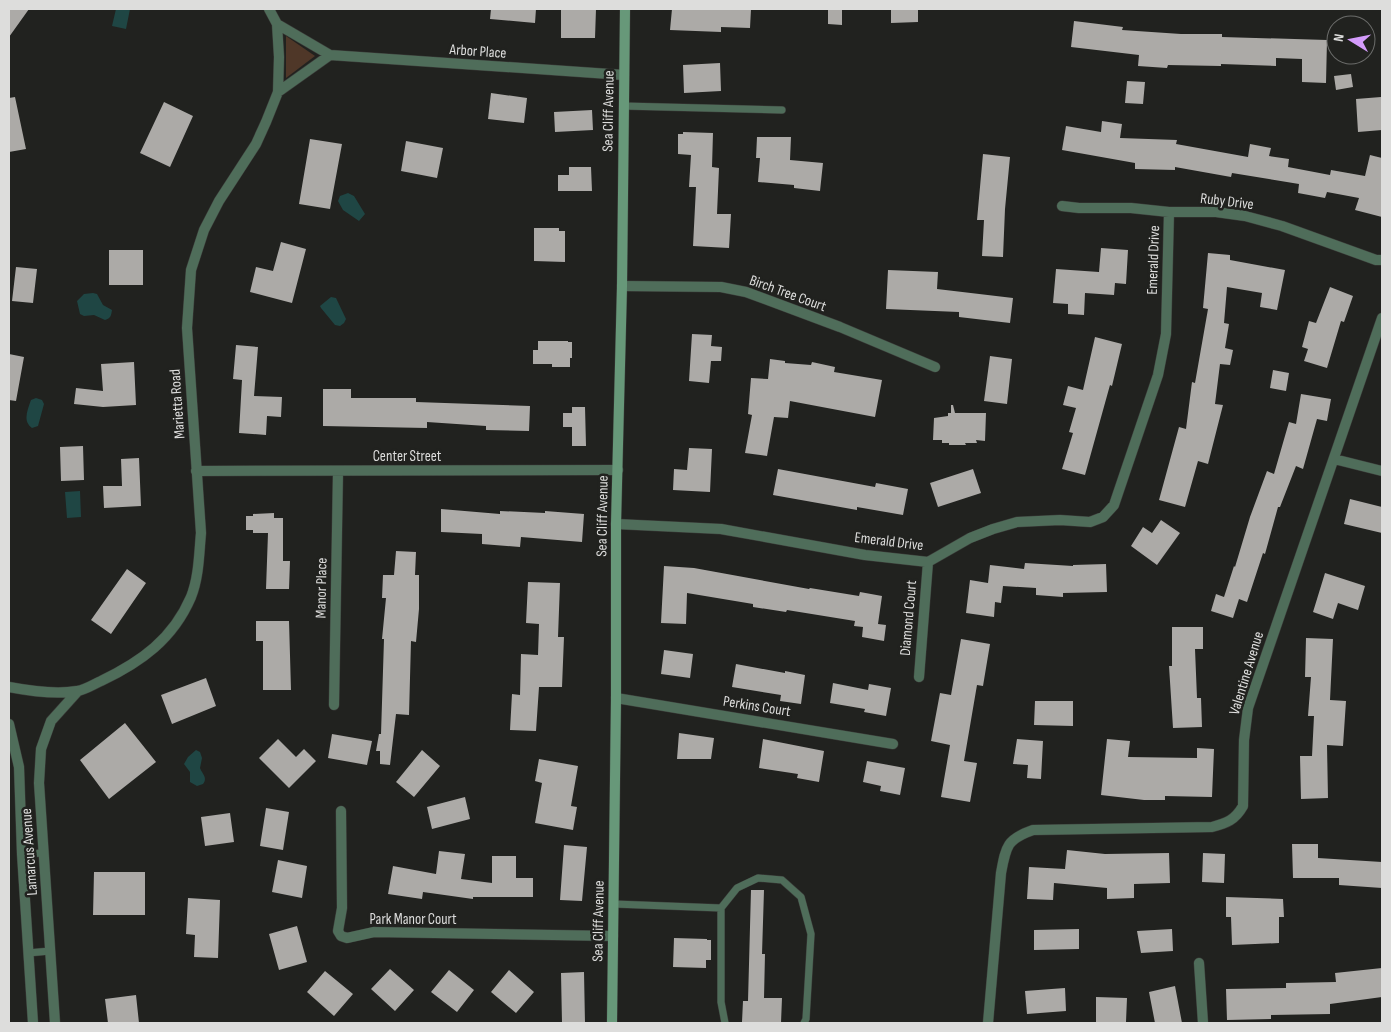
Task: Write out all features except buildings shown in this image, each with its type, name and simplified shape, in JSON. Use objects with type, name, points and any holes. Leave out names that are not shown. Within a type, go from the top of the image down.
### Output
[{"type":"street","name":"Marietta Road","points":[[9,687],[34,692],[78,691],[127,669],[153,650],[174,626],[191,596],[199,565],[201,533],[188,328],[192,270],[204,230],[219,201],[256,144],[278,92],[277,24],[269,9]]},
{"type":"street","name":"Sea Cliff Avenue","points":[[612,1023],[616,524],[622,286],[625,9]]},
{"type":"street","name":"Arbor Place","points":[[277,24],[330,55],[624,75]]},
{"type":"street","points":[[278,92],[330,55]]},
{"type":"street","name":"Ruby Drive","points":[[1062,206],[1131,208],[1169,212],[1216,212],[1244,216],[1282,226],[1382,260]]},
{"type":"street","name":"Emerald Drive","points":[[616,524],[721,529],[865,555],[928,562],[970,538],[993,529],[1026,522],[1060,520],[1090,522],[1103,517],[1114,505],[1158,375],[1166,334],[1169,212]]},
{"type":"street","name":"Birch Tree Court","points":[[622,286],[721,287],[746,292],[840,327],[935,367]]},
{"type":"street","name":"Valentine Avenue","points":[[988,1023],[1001,873],[1004,854],[1014,838],[1033,830],[1212,827],[1229,822],[1239,812],[1242,806],[1244,740],[1248,708],[1382,318]]},
{"type":"street","points":[[1334,459],[1382,471]]},
{"type":"street","name":"Center Street","points":[[196,471],[618,470]]},
{"type":"street","name":"Manor Place","points":[[334,705],[338,472]]},
{"type":"street","name":"Diamond Court","points":[[919,677],[928,562]]},
{"type":"street","name":"Lamarcus Avenue","points":[[55,1023],[39,783],[41,749],[51,721],[78,691]]},
{"type":"street","name":"Perkins Court","points":[[616,698],[893,744]]},
{"type":"street","name":"Lamarcus Avenue","points":[[9,724],[19,767],[22,854],[33,1023]]},
{"type":"street","name":"Park Manor Court","points":[[341,811],[342,908],[338,928],[339,934],[343,937],[349,938],[374,932],[612,936]]},
{"type":"street","points":[[1199,963],[1203,1023]]},
{"type":"lane","points":[[623,106],[782,110]]},
{"type":"lane","points":[[22,854],[44,853]]},
{"type":"lane","points":[[725,1023],[721,1002],[722,908],[737,888],[758,878],[782,880],[801,897],[811,934],[806,1019],[804,1023]]},
{"type":"lane","points":[[614,904],[722,908]]},
{"type":"lane","points":[[28,953],[50,951]]},
{"type":"shaded area","points":[[286,36],[315,56],[286,78]]},
{"type":"water","points":[[116,9],[130,9],[126,29],[112,26]]},
{"type":"water","points":[[348,193],[354,196],[365,214],[359,221],[343,210],[338,201],[340,196]]},
{"type":"water","points":[[84,294],[97,294],[103,305],[112,310],[111,315],[105,320],[94,315],[84,316],[80,314],[77,301]]},
{"type":"water","points":[[331,297],[336,298],[346,319],[340,326],[335,325],[320,306]]},
{"type":"water","points":[[36,398],[42,400],[44,404],[38,426],[32,428],[26,418],[31,400]]},
{"type":"water","points":[[80,491],[81,517],[67,518],[65,492]]},
{"type":"water","points":[[196,750],[200,752],[202,758],[200,768],[205,779],[203,784],[197,786],[190,782],[190,772],[184,764],[188,757]]}]
